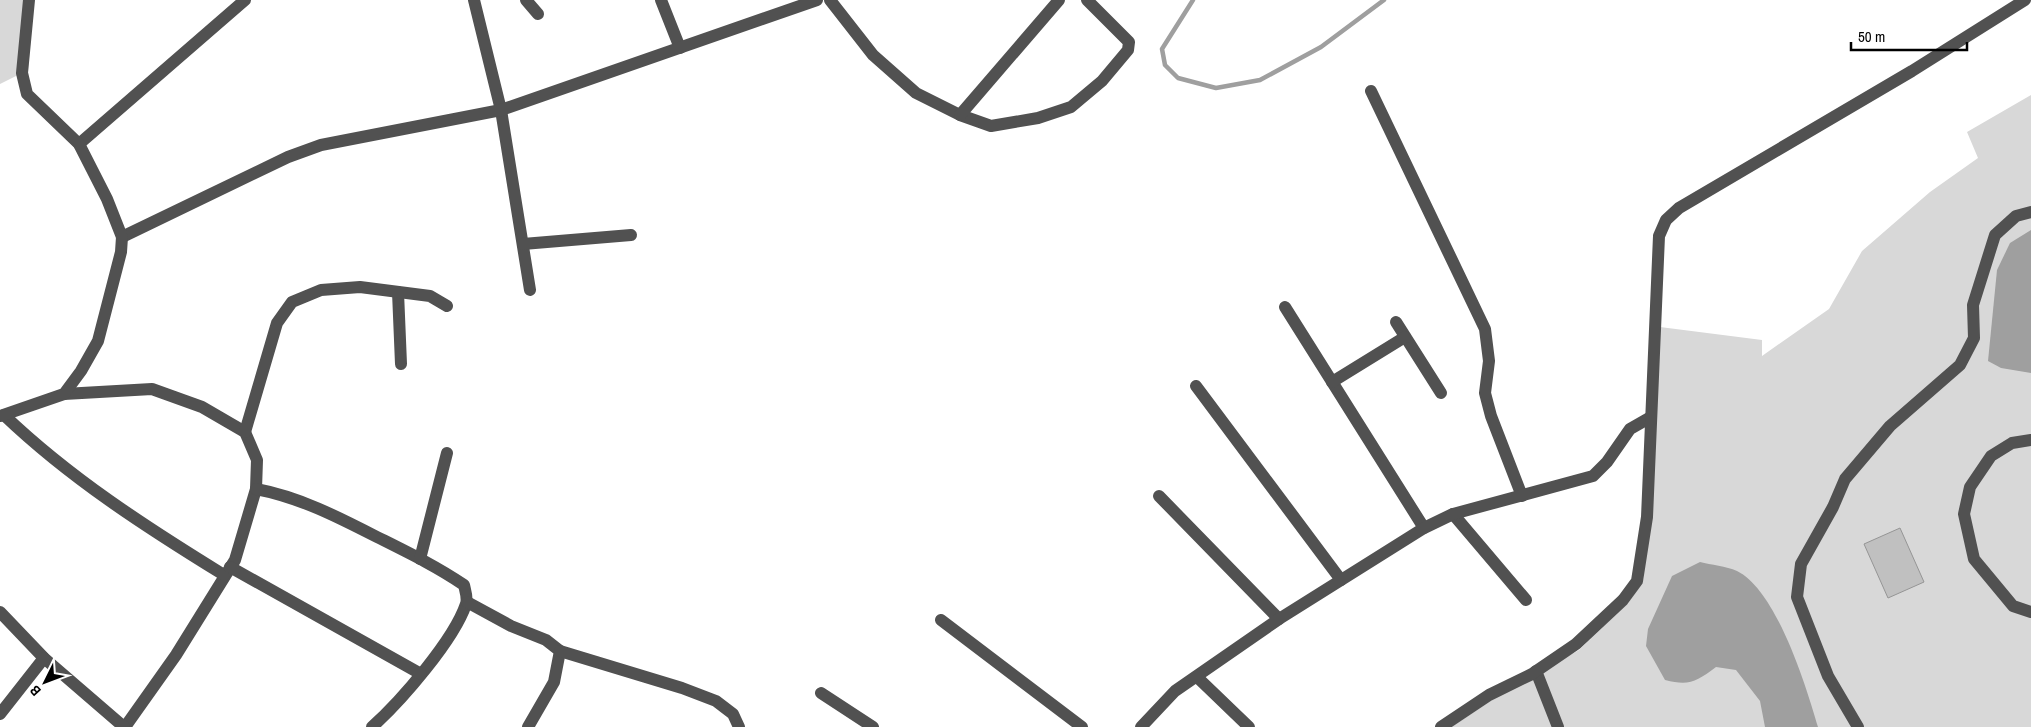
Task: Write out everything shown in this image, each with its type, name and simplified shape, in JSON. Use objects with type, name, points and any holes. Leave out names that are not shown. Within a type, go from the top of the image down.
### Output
[{"type":"street","points":[[29,0],[22,73],[27,94],[79,144],[108,199],[122,237],[98,341],[82,371],[64,394]]},
{"type":"street","points":[[79,144],[246,0]]},
{"type":"street","points":[[474,0],[502,110],[530,290]]},
{"type":"street","points":[[526,0],[538,14]]},
{"type":"street","points":[[661,0],[680,48]]},
{"type":"street","points":[[122,237],[288,157],[321,145],[502,110],[817,0]]},
{"type":"street","points":[[830,0],[873,55],[916,93],[960,115],[991,126],[1038,118],[1071,107],[1102,81],[1128,50],[1129,42],[1087,0]]},
{"type":"street","points":[[960,115],[1060,0]]},
{"type":"street","points":[[1440,727],[1489,695],[1536,671],[1576,644],[1623,600],[1637,581],[1647,517],[1659,236],[1666,220],[1686,204],[1912,71],[2025,0]]},
{"type":"street","points":[[1371,91],[1485,328],[1489,361],[1485,393],[1491,416],[1522,496]]},
{"type":"street","points":[[1858,727],[1828,676],[1797,596],[1801,564],[1845,479],[1890,426],[1960,365],[1974,338],[1973,306],[1995,235],[2016,216],[2031,212]]},
{"type":"street","points":[[522,244],[631,235]]},
{"type":"street","points":[[245,432],[277,323],[292,302],[321,290],[360,287],[430,296],[447,306]]},
{"type":"street","points":[[398,292],[401,364]]},
{"type":"street","points":[[1285,307],[1424,528]]},
{"type":"street","points":[[1396,322],[1441,393]]},
{"type":"street","points":[[1332,382],[1405,337]]},
{"type":"street","points":[[1196,386],[1341,580]]},
{"type":"street","points":[[0,612],[44,658],[124,727],[176,655],[235,560],[256,489],[257,460],[245,432],[202,408],[152,389],[64,394],[2,416]]},
{"type":"street","points":[[2,416],[132,518],[227,571],[421,674]]},
{"type":"street","points":[[1141,727],[1175,691],[1279,619],[1424,528],[1454,514],[1593,476],[1606,462],[1630,429],[1651,417]]},
{"type":"street","points":[[2031,440],[2012,443],[1991,456],[1970,488],[1964,514],[1974,559],[2013,606],[2031,612]]},
{"type":"street","points":[[420,558],[447,453]]},
{"type":"street","points":[[256,489],[282,493],[332,514],[420,558],[464,584],[467,602],[452,631],[421,674],[372,727]]},
{"type":"street","points":[[1159,496],[1279,619]]},
{"type":"street","points":[[1454,514],[1526,600]]},
{"type":"street","points":[[467,602],[511,626],[546,640],[560,651],[682,688],[716,701],[733,714],[739,727]]},
{"type":"street","points":[[941,620],[1082,727]]},
{"type":"street","points":[[528,727],[554,682],[560,651]]},
{"type":"street","points":[[0,714],[44,658]]},
{"type":"street","points":[[1536,671],[1558,727]]},
{"type":"street","points":[[1197,677],[1249,727]]},
{"type":"street","points":[[822,692],[873,727]]},
{"type":"shaded area","points":[[0,0],[34,0],[28,70],[0,84]]},
{"type":"shaded area","points":[[2031,95],[2031,727],[1451,727],[1492,700],[1579,650],[1628,603],[1643,582],[1660,327],[1762,340],[1762,356],[1829,309],[1862,251],[1930,192],[1978,158],[1967,132]]},
{"type":"shaded area","points":[[2031,230],[2031,373],[2001,368],[1988,361],[1997,270],[2010,243]]},
{"type":"shaded area","points":[[1700,562],[1737,571],[1751,582],[1765,598],[1777,618],[1798,665],[1818,727],[1765,727],[1760,701],[1736,670],[1716,667],[1692,681],[1680,683],[1665,680],[1646,646],[1648,629],[1672,576]]},
{"type":"building","points":[[1900,528],[1924,582],[1888,598],[1864,544]]},
{"type":"waterway","points":[[1193,0],[1162,49],[1165,65],[1178,78],[1216,88],[1260,80],[1321,47],[1384,0]]}]
